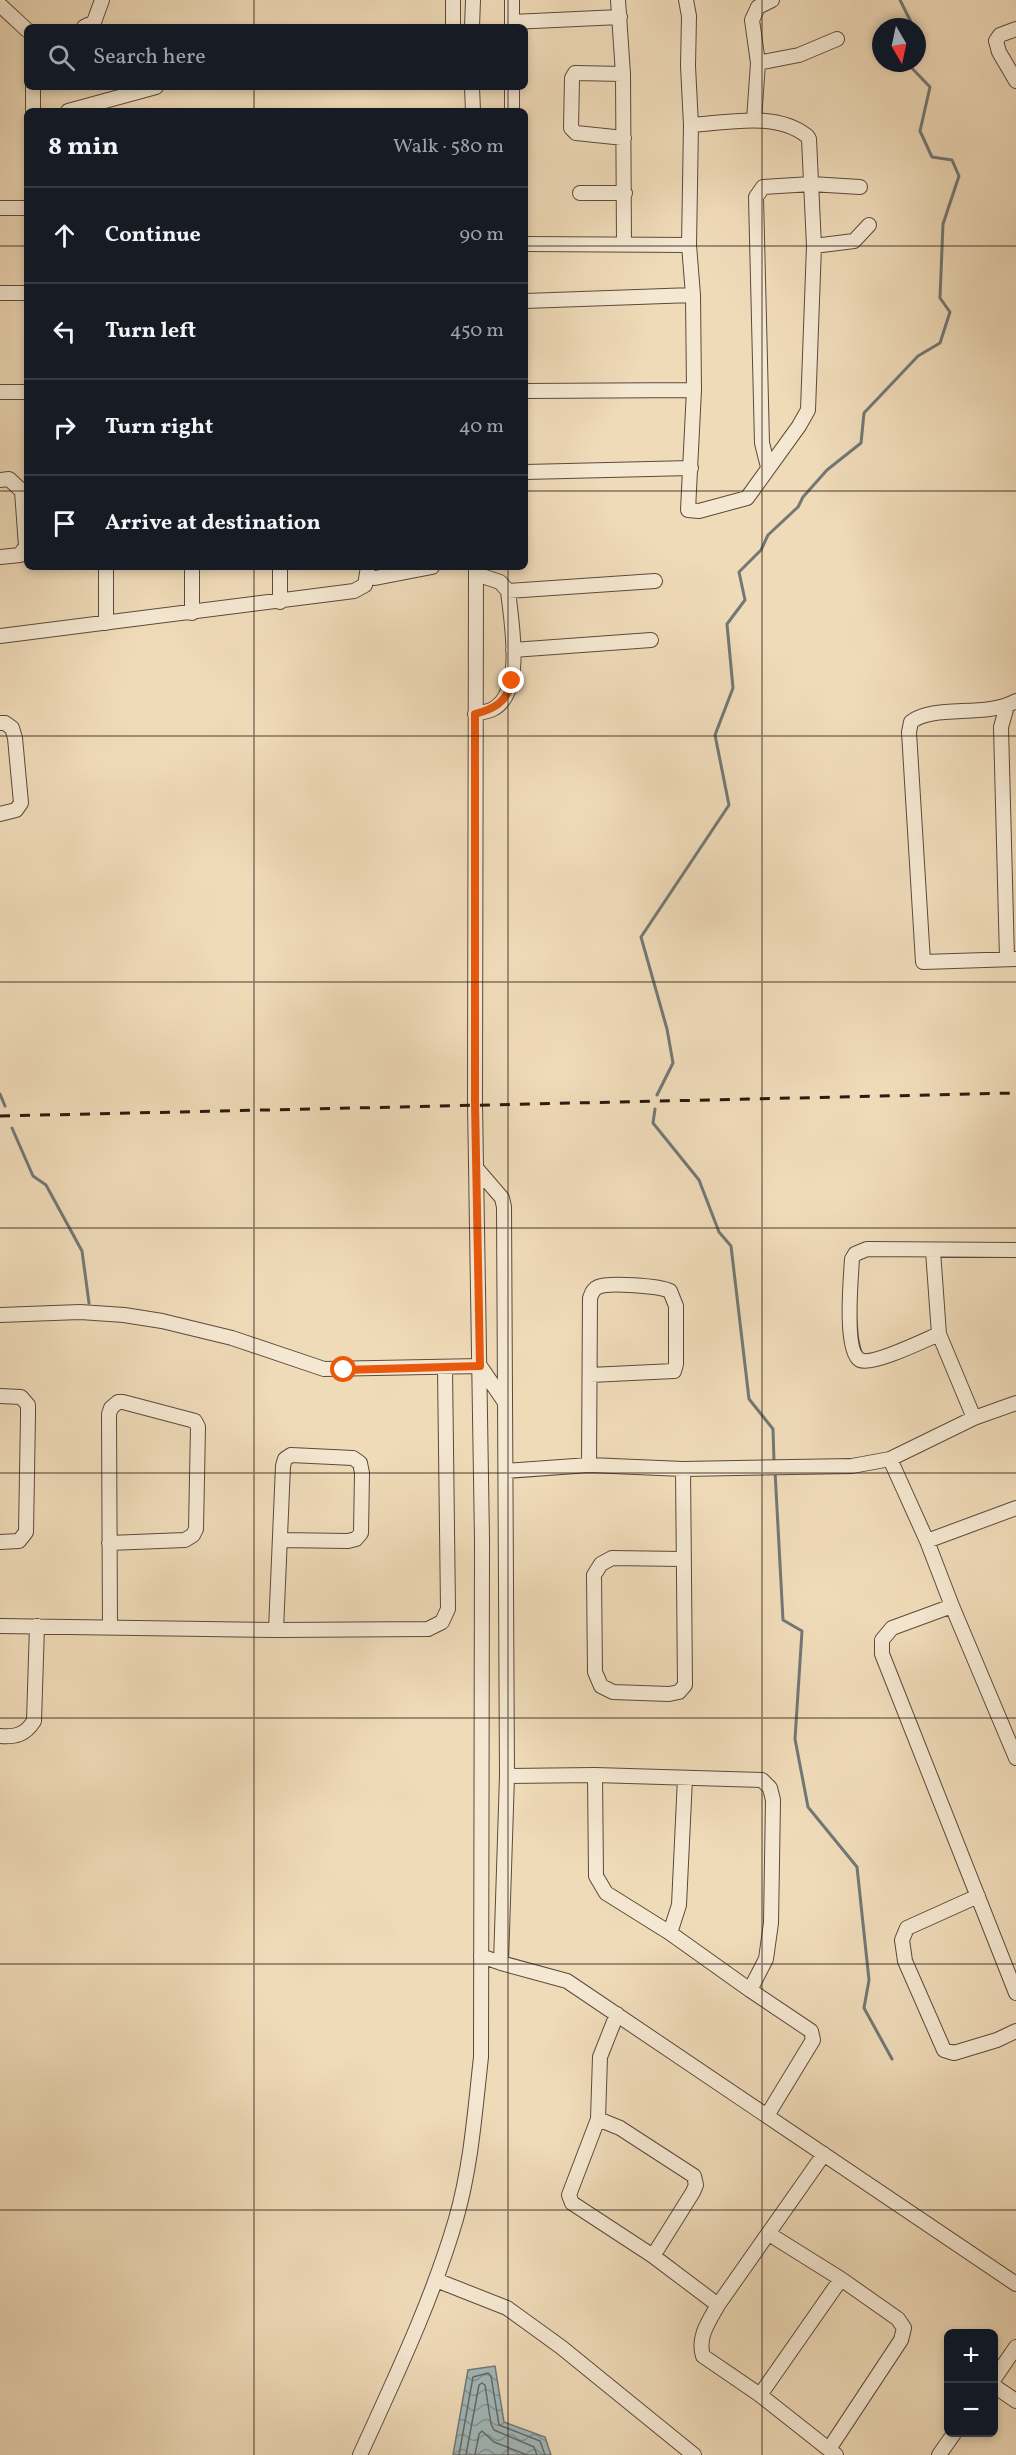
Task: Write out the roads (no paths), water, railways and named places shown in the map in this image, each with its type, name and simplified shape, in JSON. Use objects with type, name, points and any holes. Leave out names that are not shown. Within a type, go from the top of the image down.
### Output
[{"type":"street","points":[[90,24],[94,22],[102,0]]},
{"type":"street","points":[[453,0],[453,24]]},
{"type":"street","points":[[472,24],[473,0]]},
{"type":"street","points":[[512,0],[512,24]]},
{"type":"street","points":[[618,0],[623,74],[624,244]]},
{"type":"street","points":[[686,0],[689,16],[688,66],[691,125],[689,244],[693,295],[694,390],[688,510],[699,511],[747,498],[794,434],[808,410],[814,246],[807,136],[779,124],[754,120],[691,125]]},
{"type":"street","points":[[754,120],[758,63],[752,20],[758,7],[772,0]]},
{"type":"street","points":[[0,5],[24,27]]},
{"type":"street","points":[[526,24],[620,17]]},
{"type":"street","points":[[1016,29],[1000,34],[996,40],[999,52],[1016,81]]},
{"type":"street","points":[[758,63],[799,55],[837,39]]},
{"type":"street","points":[[623,74],[575,73],[572,78],[571,128],[576,133],[624,138]]},
{"type":"street","points":[[33,90],[33,108]]},
{"type":"street","points":[[79,108],[145,90]]},
{"type":"street","points":[[472,90],[473,108]]},
{"type":"street","points":[[512,90],[512,108]]},
{"type":"street","points":[[768,467],[762,443],[756,196],[763,187],[811,184],[860,187]]},
{"type":"street","points":[[580,193],[625,193]]},
{"type":"street","points":[[0,208],[24,208]]},
{"type":"street","points":[[814,246],[849,243],[854,241],[869,225]]},
{"type":"street","points":[[528,244],[689,244]]},
{"type":"street","points":[[0,293],[24,293]]},
{"type":"street","points":[[528,302],[693,295]]},
{"type":"street","points":[[528,391],[694,390]]},
{"type":"street","points":[[0,392],[24,392]]},
{"type":"street","points":[[528,472],[691,468]]},
{"type":"street","points":[[0,480],[9,480],[22,490],[24,518]]},
{"type":"street","points":[[0,557],[20,555],[24,549]]},
{"type":"street","points":[[106,570],[106,623]]},
{"type":"street","points":[[192,570],[192,613]]},
{"type":"street","points":[[280,570],[280,602]]},
{"type":"street","points":[[0,636],[280,602],[360,589],[371,572],[395,570]]},
{"type":"street","points":[[360,2455],[436,2280],[457,2217],[473,2135],[481,2057],[482,1540],[477,1169],[475,714],[476,570],[500,582],[508,591],[513,650],[512,681],[508,692],[493,709],[475,714]]},
{"type":"street","points":[[508,591],[655,581]]},
{"type":"street","points":[[513,650],[651,639]]},
{"type":"street","points":[[1011,704],[1002,727],[1010,804],[1011,959],[923,962],[909,732],[911,722],[925,714],[986,709],[1011,704]]},
{"type":"street","points":[[986,709],[1002,727]]},
{"type":"street","points":[[0,723],[5,723],[12,728],[15,738],[21,803],[16,810],[0,814]]},
{"type":"street","points":[[477,1169],[502,1198],[504,1208],[506,1769],[501,1963]]},
{"type":"street","points":[[939,1334],[878,1359],[860,1360],[856,1356],[850,1337],[849,1303],[852,1259],[855,1254],[867,1249],[1016,1250]]},
{"type":"street","points":[[933,1251],[939,1334],[974,1418]]},
{"type":"street","points":[[589,1465],[590,1298],[596,1288],[605,1285],[657,1287],[670,1291],[676,1306],[674,1371],[590,1375]]},
{"type":"street","points":[[0,1315],[80,1312],[124,1315],[162,1321],[232,1338],[324,1369],[480,1366]]},
{"type":"street","points":[[480,1366],[504,1401]]},
{"type":"street","points":[[0,1626],[276,1630],[428,1629],[442,1622],[448,1609],[445,1368]]},
{"type":"street","points":[[0,1396],[21,1397],[28,1405],[26,1532],[19,1540],[0,1542]]},
{"type":"street","points":[[109,1543],[185,1540],[193,1535],[196,1529],[198,1427],[195,1421],[123,1402],[118,1402],[111,1408],[109,1414],[109,1543],[110,1628]]},
{"type":"street","points":[[506,1471],[589,1465],[683,1469],[852,1466],[890,1459],[974,1418],[1016,1403]]},
{"type":"street","points":[[276,1630],[280,1540],[285,1459],[291,1455],[353,1458],[360,1464],[362,1533],[356,1539],[348,1541],[280,1540]]},
{"type":"street","points":[[890,1459],[927,1541],[1016,1758]]},
{"type":"street","points":[[682,1559],[612,1558],[601,1564],[594,1575],[595,1672],[601,1686],[614,1692],[669,1694],[679,1692],[685,1685],[682,1559],[683,1469]]},
{"type":"street","points":[[927,1541],[1016,1507]]},
{"type":"street","points":[[482,1540],[505,1523]]},
{"type":"street","points":[[952,1606],[892,1628],[882,1640],[882,1654],[1016,1993]]},
{"type":"street","points":[[0,1736],[15,1737],[27,1732],[34,1722],[37,1626]]},
{"type":"street","points":[[482,1763],[506,1769],[595,1775],[762,1780],[770,1788],[773,1800],[771,1923],[766,1959],[750,1990]]},
{"type":"street","points":[[595,1775],[596,1876],[606,1893],[670,1933],[811,2031],[813,2040],[768,2114]]},
{"type":"street","points":[[670,1933],[680,1905],[685,1778]]},
{"type":"street","points":[[978,1896],[906,1928],[902,1940],[905,1961],[944,2050],[954,2053],[997,2040],[1016,2031]]},
{"type":"street","points":[[481,1956],[567,1981],[768,2114],[1016,2284]]},
{"type":"street","points":[[617,2014],[600,2057],[598,2119],[569,2195],[572,2204],[653,2256],[718,2305]]},
{"type":"street","points":[[598,2119],[620,2128],[694,2176],[696,2185],[693,2192],[653,2256]]},
{"type":"street","points":[[769,2234],[842,2279],[898,2319],[904,2328],[901,2340],[832,2452],[760,2395],[703,2356],[700,2346],[705,2328],[718,2305],[824,2154]]},
{"type":"street","points":[[760,2395],[842,2279]]},
{"type":"street","points":[[436,2280],[507,2308],[561,2347],[694,2455]]},
{"type":"street","points":[[998,2372],[1016,2347]]},
{"type":"street","points":[[998,2389],[1016,2400]]},
{"type":"street","points":[[939,2455],[952,2437]]},
{"type":"water","points":[[495,2366],[504,2422],[545,2437],[551,2455],[453,2455],[468,2370]]},
{"type":"waterway","points":[[900,0],[909,18]]},
{"type":"waterway","points":[[657,1095],[673,1063],[667,1029],[641,937],[729,805],[715,735],[733,688],[727,624],[745,600],[739,572],[761,550],[768,535],[798,507],[803,497],[827,470],[861,443],[864,413],[918,356],[940,343],[950,312],[940,298],[943,224],[959,176],[952,160],[932,157],[920,131],[930,87],[916,72]]},
{"type":"waterway","points":[[0,1094],[5,1106]]},
{"type":"waterway","points":[[655,1109],[653,1123],[699,1180],[719,1232],[731,1246],[749,1399],[773,1429],[774,1462]]},
{"type":"waterway","points":[[12,1128],[33,1176],[46,1185],[82,1251],[89,1303]]},
{"type":"waterway","points":[[775,1471],[783,1620],[802,1631],[795,1739],[808,1807],[857,1867],[869,1980],[864,2008],[892,2059]]},
{"type":"railway","points":[[0,1116],[1016,1093]]}]
